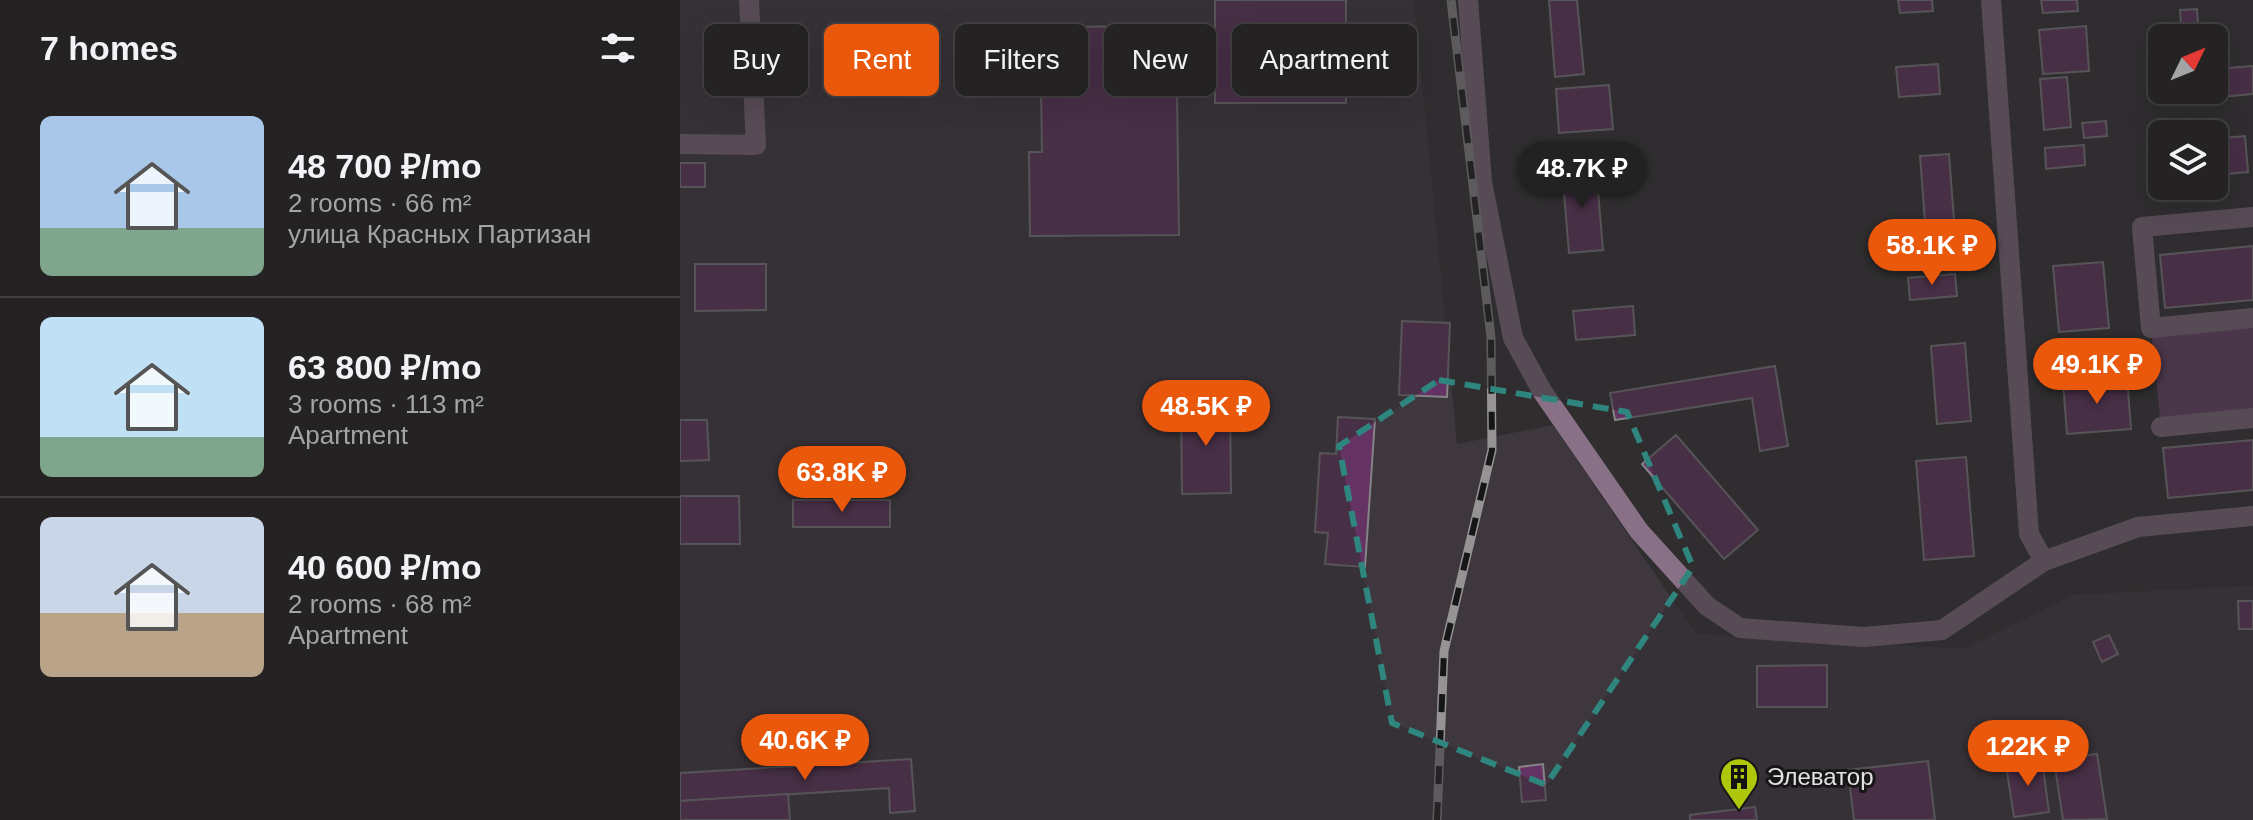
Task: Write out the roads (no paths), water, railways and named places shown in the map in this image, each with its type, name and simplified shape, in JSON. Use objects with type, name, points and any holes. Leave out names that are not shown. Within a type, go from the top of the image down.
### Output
[{"type":"street","points":[[680,144],[756,145],[749,0]]},
{"type":"street","points":[[1468,0],[1482,182],[1513,338],[1542,391],[1639,531],[1707,606],[1740,628],[1864,637],[1942,630],[2044,561],[2138,527],[2253,516]]},
{"type":"street","points":[[1991,0],[2029,534],[2044,561]]},
{"type":"street","points":[[2253,217],[2142,227],[2151,328],[2253,318]]},
{"type":"street","points":[[2161,427],[2253,418]]},
{"type":"railway","points":[[1437,820],[1444,651],[1492,450],[1491,337],[1451,0]]},
{"type":"place","name":"Элеватор","points":[[1739,811]]}]
